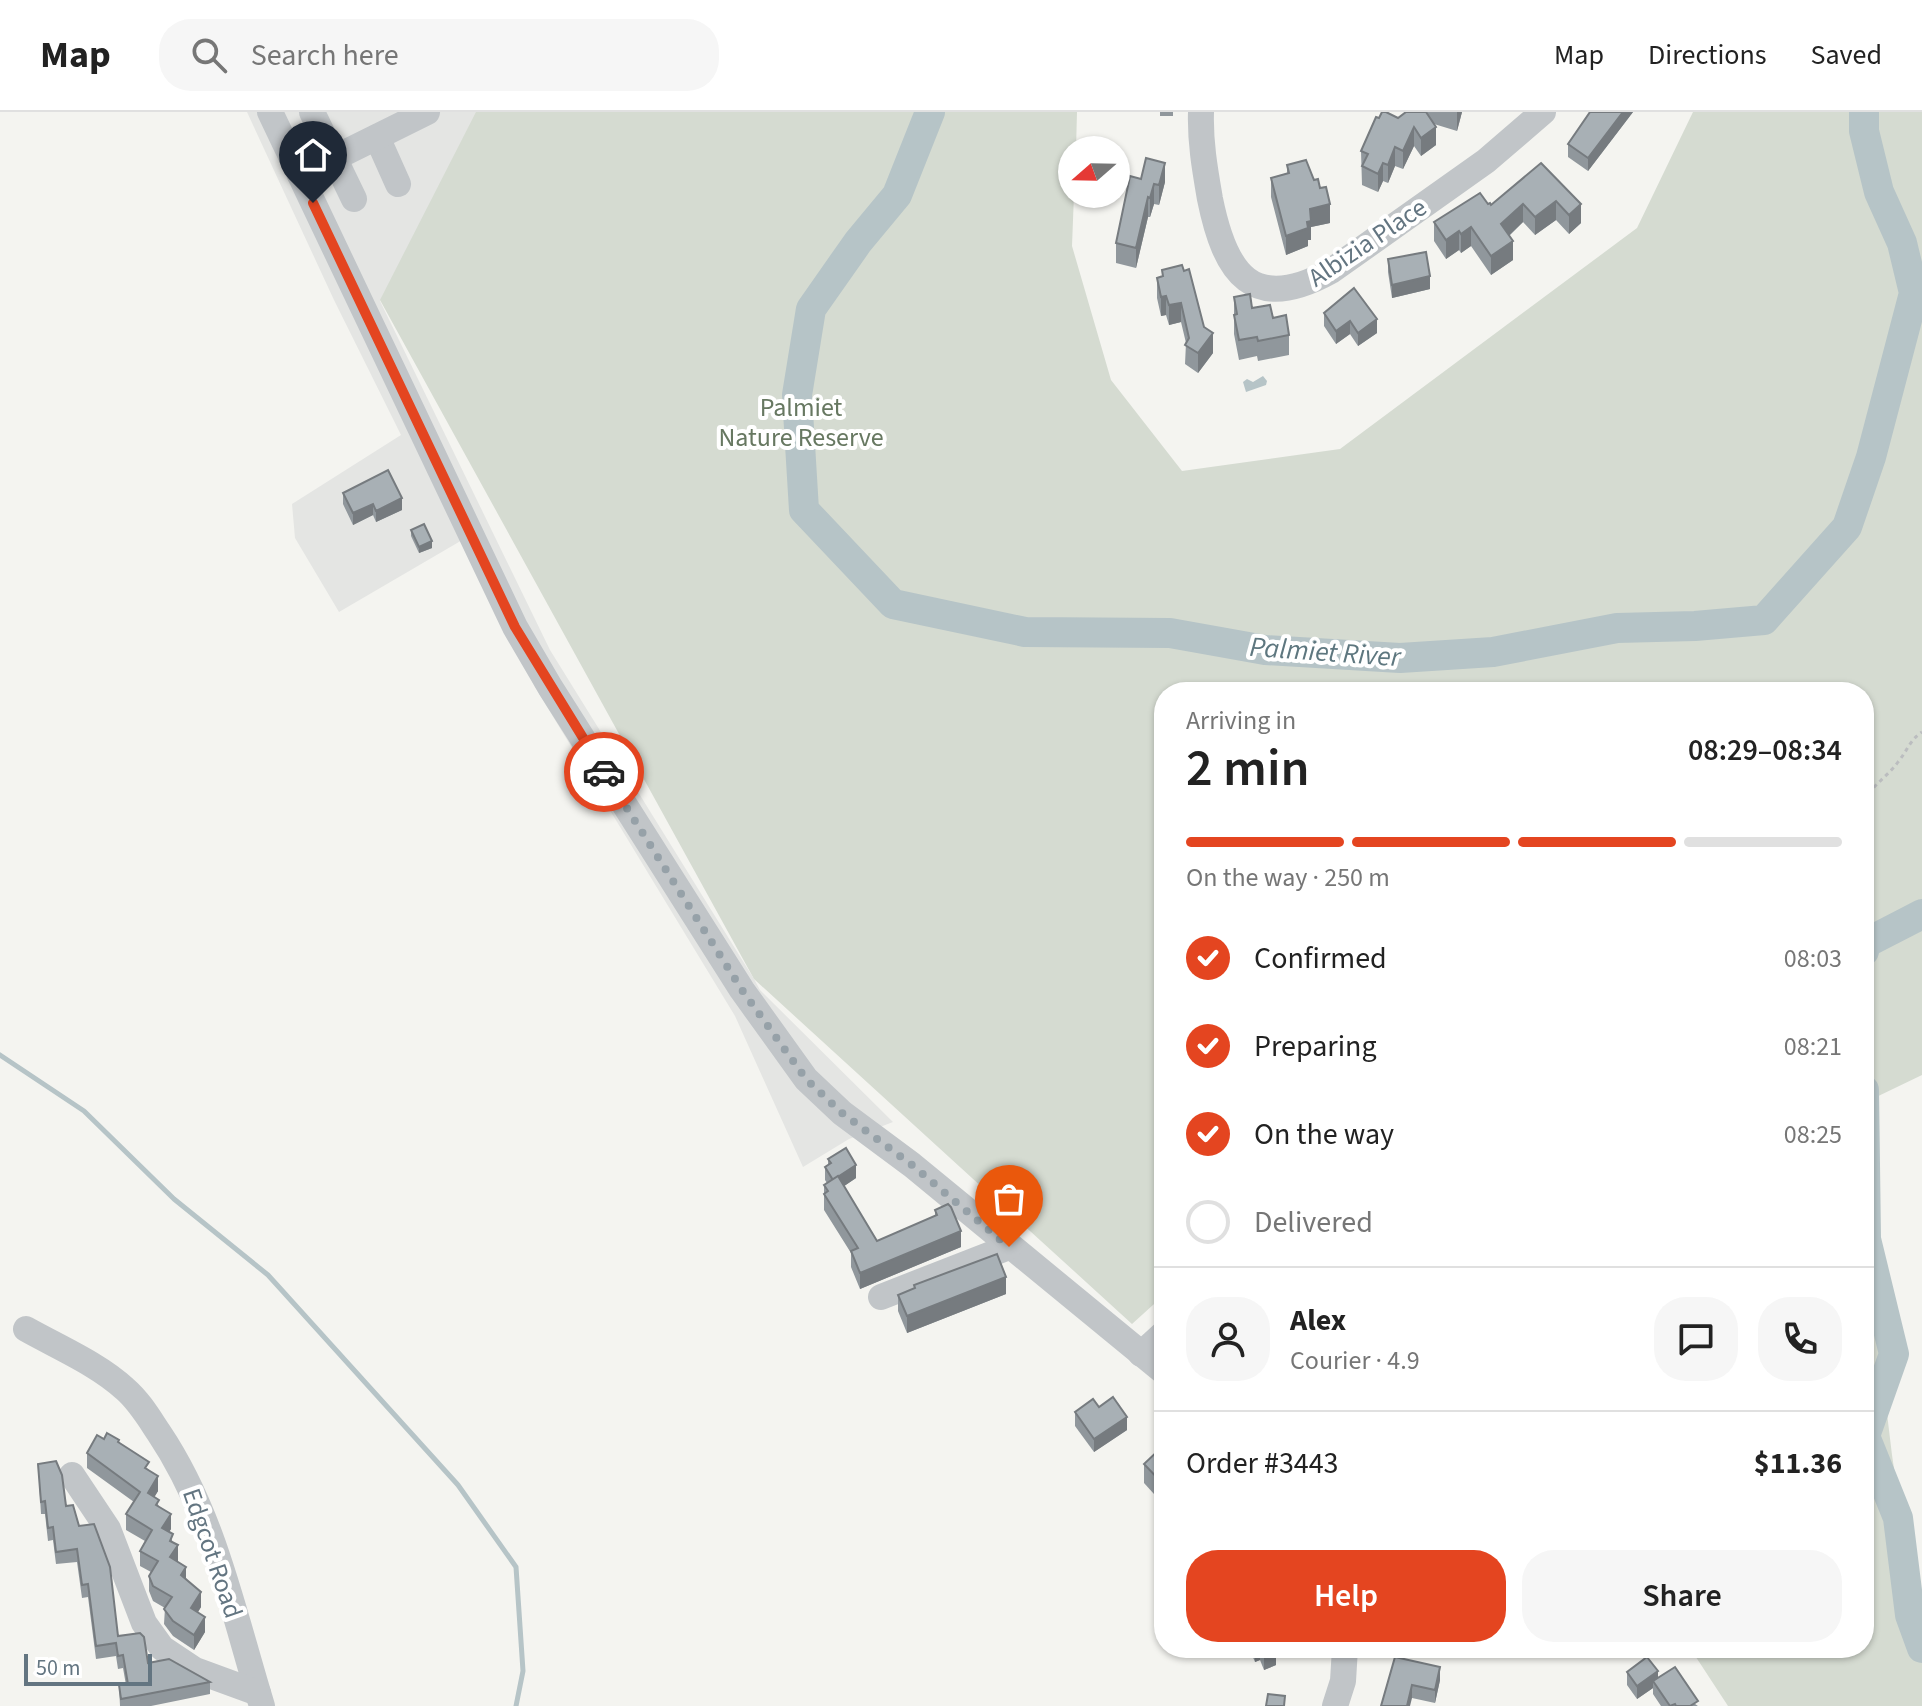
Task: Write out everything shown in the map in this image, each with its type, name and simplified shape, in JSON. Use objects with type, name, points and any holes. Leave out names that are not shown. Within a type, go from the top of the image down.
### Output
[{"type":"street","points":[[270,112],[515,627],[742,990],[806,1079],[842,1113],[912,1165],[1154,1364]]},
{"type":"street","points":[[312,112],[354,199]]},
{"type":"street","points":[[300,175],[427,112]]},
{"type":"street","name":"Albizia Place","points":[[1201,112],[1202,158],[1214,216],[1227,257],[1247,280],[1265,288],[1281,290],[1309,284],[1331,271],[1486,161],[1543,112]]},
{"type":"street","points":[[377,137],[398,184]]},
{"type":"street","points":[[881,1297],[1009,1247]]},
{"type":"street","name":"Edgcot Road","points":[[26,1329],[126,1389],[179,1463],[208,1526],[260,1699]]},
{"type":"street","points":[[1141,1354],[1154,1342]]},
{"type":"street","points":[[72,1475],[108,1529],[144,1623],[162,1648],[195,1670],[260,1699]]},
{"type":"street","points":[[1335,1706],[1343,1681],[1344,1658]]},
{"type":"path","points":[[1874,785],[1898,763],[1909,744],[1922,732]]},
{"type":"shaded area","points":[[247,112],[484,112],[380,301],[550,650],[760,990],[893,1122],[849,1139],[803,1167],[735,1016],[535,687],[464,539],[339,612],[295,538],[292,504],[401,435]]},
{"type":"shaded area","points":[[1263,376],[1266,385],[1246,392],[1243,382],[1247,379],[1253,382]]},
{"type":"green space","name":"Palmiet Nature Reserve","points":[[476,112],[1077,112],[1076,136],[1058,136],[1058,208],[1073,208],[1072,246],[1111,380],[1182,471],[1340,449],[1637,228],[1693,112],[1922,112],[1922,1075],[1874,1098],[1874,682],[1154,682],[1154,1304],[1132,1324],[754,979],[380,300]]},
{"type":"green space","name":"Palmiet Nature Reserve","points":[[1874,1305],[1922,1659],[1922,1706],[1728,1706],[1697,1658],[1874,1658]]},
{"type":"building","points":[[1382,112],[1398,118],[1406,112],[1426,112],[1436,127],[1421,138],[1414,127],[1403,151],[1395,147],[1388,165],[1383,163],[1378,174],[1362,166],[1368,154],[1361,151],[1376,117],[1379,118]]},
{"type":"building","points":[[1590,112],[1623,112],[1588,158],[1568,144]]},
{"type":"building","points":[[1146,158],[1165,163],[1159,185],[1154,184],[1148,197],[1136,248],[1116,243],[1123,208],[1130,208],[1130,176],[1141,179]]},
{"type":"building","points":[[1306,160],[1314,180],[1318,179],[1320,188],[1326,187],[1330,204],[1310,209],[1308,228],[1286,236],[1271,178],[1289,173],[1287,165]]},
{"type":"building","points":[[1541,163],[1581,204],[1569,215],[1556,201],[1535,217],[1523,204],[1501,224],[1513,241],[1491,256],[1471,227],[1446,240],[1434,222],[1480,193],[1491,205]]},
{"type":"building","points":[[1426,252],[1430,276],[1392,285],[1388,259]]},
{"type":"building","points":[[1182,265],[1184,271],[1189,269],[1204,327],[1213,333],[1198,353],[1185,345],[1189,338],[1181,303],[1169,305],[1166,296],[1161,297],[1157,278],[1163,276],[1162,270]]},
{"type":"building","points":[[1354,288],[1377,319],[1358,333],[1350,321],[1336,331],[1324,313]]},
{"type":"building","points":[[1250,294],[1252,308],[1270,305],[1273,318],[1286,315],[1289,335],[1258,341],[1257,337],[1239,340],[1234,297]]},
{"type":"building","points":[[388,470],[402,498],[376,511],[373,504],[353,513],[343,493]]},
{"type":"building","points":[[424,524],[432,541],[419,547],[411,530]]},
{"type":"building","points":[[846,1148],[856,1165],[833,1180],[825,1167],[831,1163],[828,1159]]},
{"type":"building","points":[[838,1176],[877,1241],[937,1215],[935,1210],[948,1204],[961,1231],[860,1273],[851,1251],[858,1248],[824,1194],[828,1191],[824,1185]]},
{"type":"building","points":[[997,1254],[1006,1277],[907,1316],[898,1295],[915,1288],[914,1285]]},
{"type":"building","points":[[1113,1397],[1127,1417],[1094,1439],[1075,1412],[1093,1399],[1099,1407]]},
{"type":"building","points":[[107,1433],[149,1462],[145,1468],[158,1476],[148,1493],[159,1500],[156,1505],[171,1514],[162,1528],[173,1534],[170,1541],[178,1545],[170,1557],[186,1567],[181,1575],[201,1592],[191,1608],[205,1617],[194,1635],[173,1621],[164,1609],[172,1597],[153,1586],[149,1576],[158,1561],[140,1551],[152,1530],[126,1514],[140,1492],[87,1453],[97,1435],[104,1439]]},
{"type":"building","points":[[1154,1454],[1154,1474],[1144,1464]]},
{"type":"building","points":[[56,1461],[62,1475],[66,1506],[73,1505],[79,1526],[94,1524],[110,1567],[118,1636],[140,1633],[144,1637],[148,1663],[169,1659],[210,1682],[121,1699],[119,1685],[128,1684],[123,1655],[118,1656],[116,1643],[96,1646],[88,1584],[82,1585],[77,1549],[56,1552],[53,1527],[48,1528],[45,1501],[41,1502],[38,1464]]},
{"type":"building","points":[[1395,1658],[1440,1667],[1435,1690],[1412,1685],[1407,1706],[1381,1706]]},
{"type":"building","points":[[1646,1658],[1658,1671],[1637,1686],[1627,1672]]},
{"type":"building","points":[[1675,1667],[1698,1701],[1690,1706],[1670,1706],[1653,1681]]},
{"type":"building","points":[[1268,1694],[1285,1696],[1284,1706],[1266,1706]]},
{"type":"waterway","name":"Palmiet River","points":[[930,112],[897,195],[858,242],[811,309],[797,395],[804,510],[893,604],[1025,632],[1170,633],[1265,650],[1400,658],[1493,652],[1617,628],[1764,620],[1847,527],[1871,457],[1914,293],[1902,243],[1879,192],[1864,131],[1864,112]]},
{"type":"waterway","name":"Palmiet River","points":[[1874,939],[1922,914]]},
{"type":"waterway","points":[[0,1055],[84,1111],[174,1199],[268,1275],[458,1485],[516,1567],[523,1671],[516,1706]]},
{"type":"waterway","name":"Palmiet River","points":[[1874,1272],[1894,1354],[1874,1411]]},
{"type":"waterway","name":"Palmiet River","points":[[1874,1458],[1898,1518],[1910,1615],[1922,1648]]},
{"type":"way so far","points":[[604,772],[742,990],[806,1079],[842,1113],[912,1165],[1009,1247]]},
{"type":"route","points":[[313,203],[515,627],[604,772]]}]
